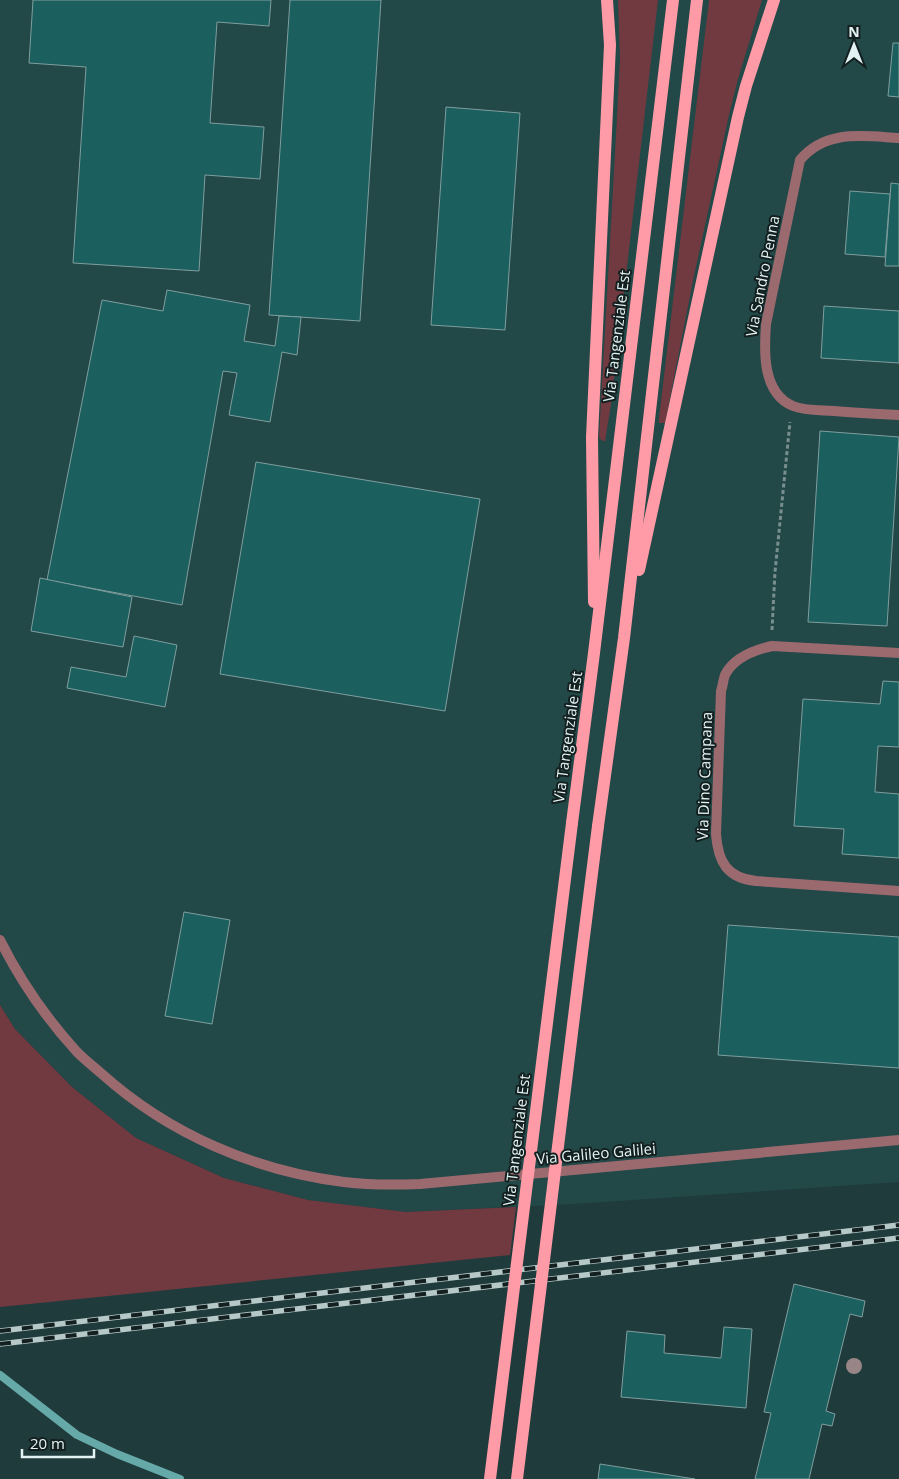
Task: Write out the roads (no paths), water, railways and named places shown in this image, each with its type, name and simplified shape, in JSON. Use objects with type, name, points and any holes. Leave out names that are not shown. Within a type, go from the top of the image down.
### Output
[{"type":"main road","points":[[594,653],[592,437],[610,45],[607,0]]},
{"type":"main road","name":"Via Tangenziale Est","points":[[490,1479],[594,653],[673,0]]},
{"type":"main road","points":[[517,1479],[598,826],[624,638],[697,0]]},
{"type":"main road","points":[[624,638],[738,117],[748,78],[774,0]]},
{"type":"street","name":"Via Sandro Penna","points":[[899,138],[858,135],[839,137],[822,142],[807,152],[800,160],[766,324],[764,347],[770,381],[779,396],[791,405],[807,409],[899,416]]},
{"type":"street","name":"Via Dino Campana","points":[[899,653],[772,646],[758,649],[745,655],[735,664],[726,675],[721,691],[716,834],[719,856],[730,872],[738,878],[899,891]]},
{"type":"street","name":"Via Galileo Galilei","points":[[0,940],[16,970],[55,1026],[78,1053],[136,1103],[194,1137],[276,1168],[312,1177],[381,1185],[420,1184],[899,1140]]},
{"type":"waterway","points":[[0,1375],[77,1435],[117,1454],[180,1479]]},
{"type":"railway","points":[[0,1331],[899,1225]]},
{"type":"railway","points":[[0,1344],[899,1238]]}]
